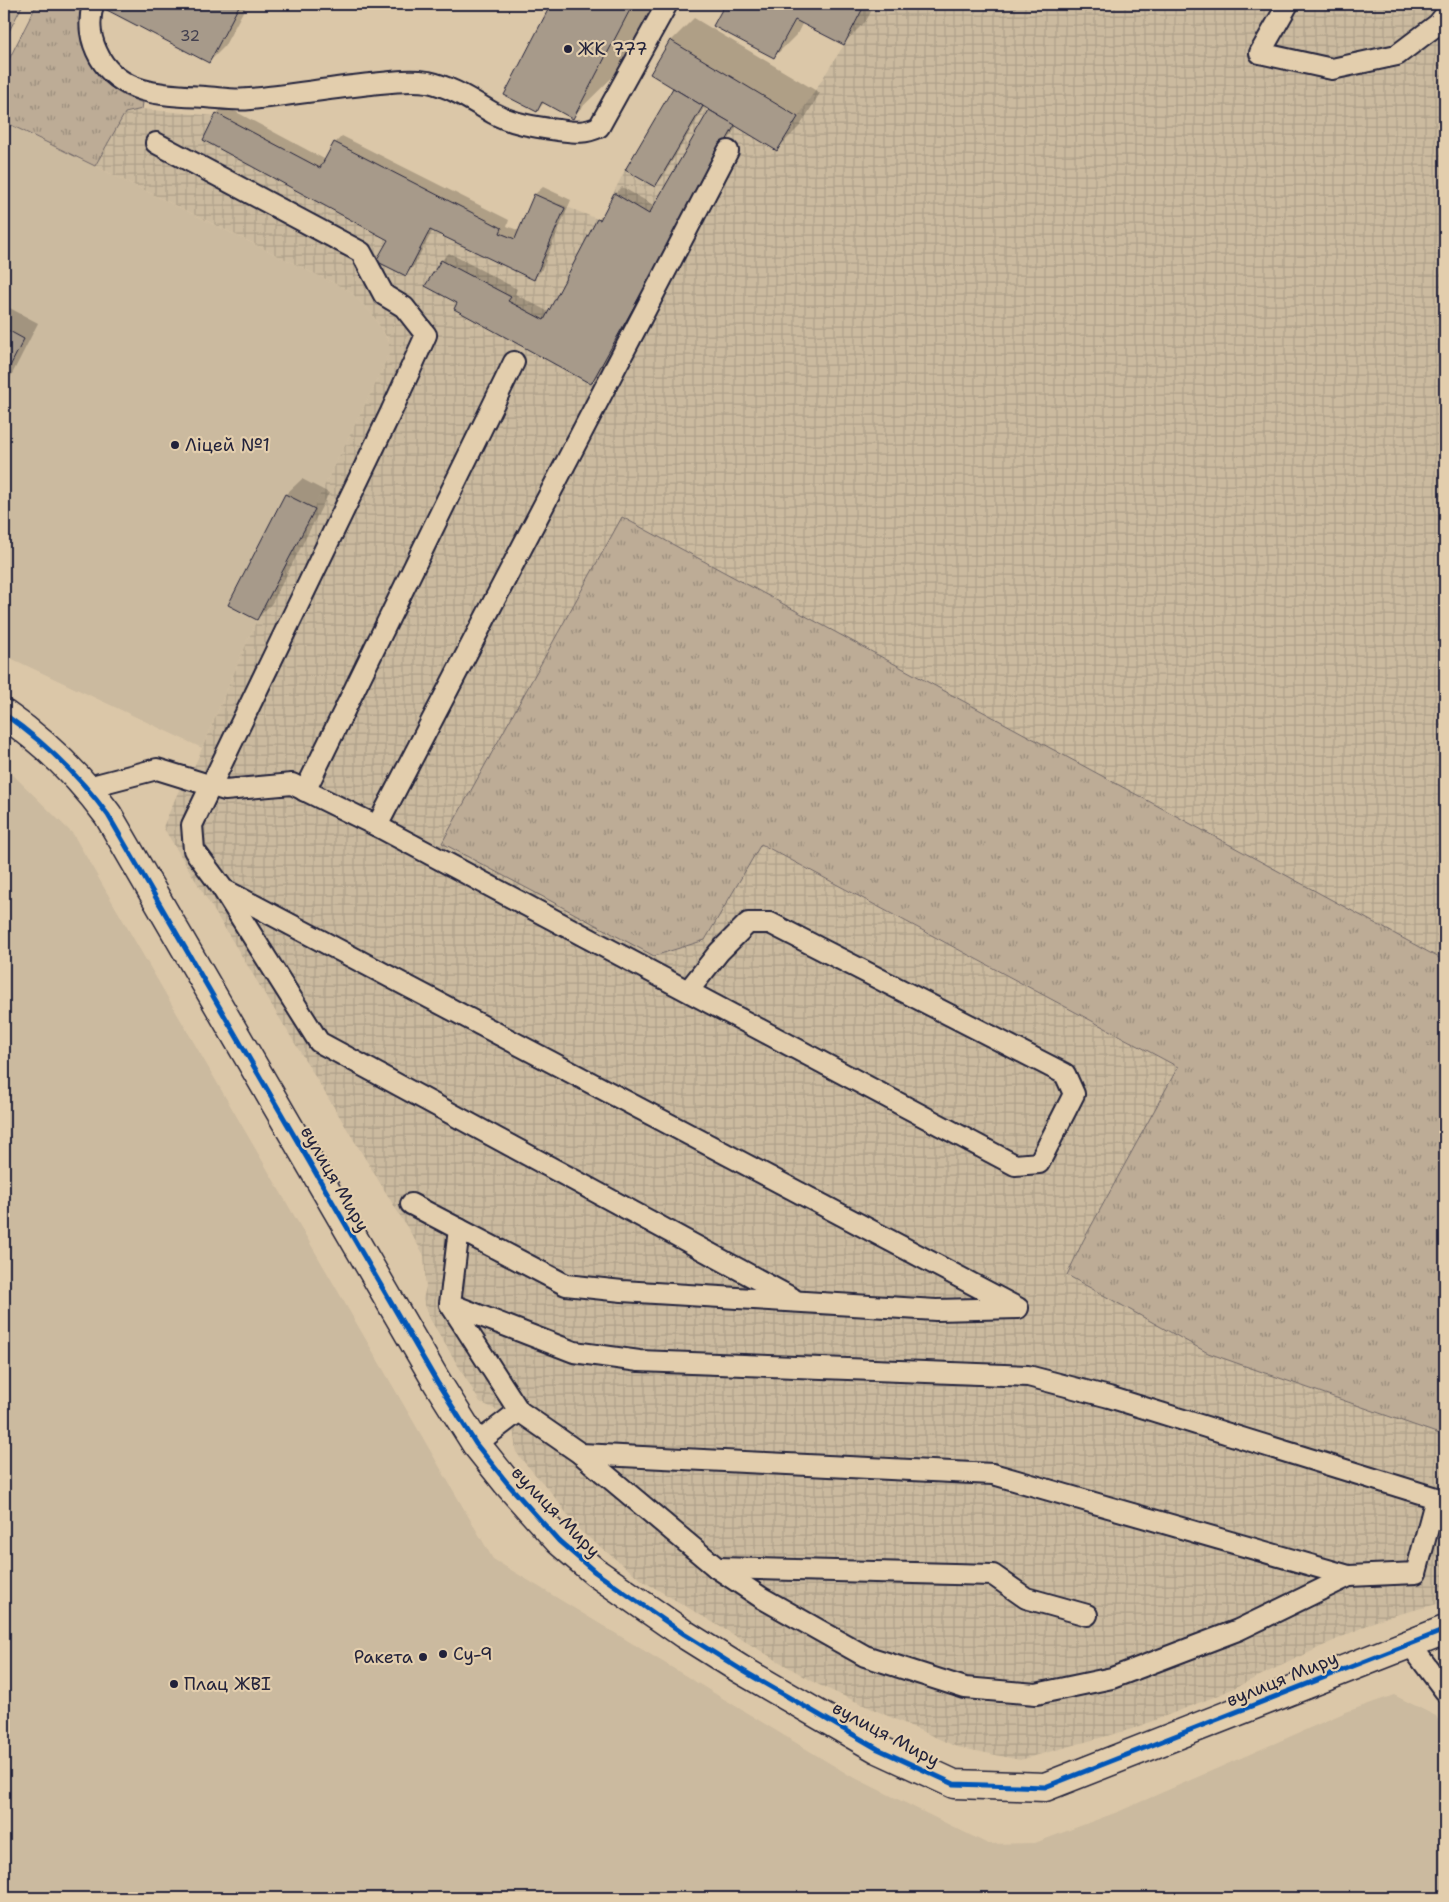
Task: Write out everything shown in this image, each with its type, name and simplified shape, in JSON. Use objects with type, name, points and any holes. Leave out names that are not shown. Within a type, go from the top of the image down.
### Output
[{"type":"street","name":"вулиця Миру","points":[[4,714],[44,746],[88,787],[108,815],[437,1382],[476,1444],[559,1541],[602,1577],[684,1634],[740,1669],[878,1749],[954,1784],[1045,1787],[1445,1630]]},
{"type":"lane","points":[[93,4],[89,20],[91,36],[106,69],[120,81],[141,90],[168,95],[249,99],[309,90],[395,82],[428,82],[454,90],[494,114],[514,122],[535,127],[585,133],[599,127],[667,4]]},
{"type":"lane","points":[[1288,4],[1260,53],[1332,69],[1397,55],[1438,24],[1445,15]]},
{"type":"lane","points":[[156,143],[361,252],[384,295],[404,308],[426,336],[387,421],[210,785],[192,825],[194,850],[223,890],[320,1042],[798,1301]]},
{"type":"lane","points":[[376,826],[728,151]]},
{"type":"lane","points":[[305,791],[514,362]]},
{"type":"lane","points":[[88,787],[157,769],[225,790],[292,784],[376,826],[1015,1165],[1040,1163],[1074,1094],[1065,1074],[770,923],[748,923],[718,952],[688,991]]},
{"type":"lane","points":[[223,890],[1018,1308],[936,1310],[622,1291],[566,1285],[411,1204]]},
{"type":"lane","points":[[459,1229],[450,1304],[519,1411],[580,1454],[717,1568],[762,1598],[866,1656],[965,1688],[1036,1694],[1121,1675],[1238,1630],[1349,1576]]},
{"type":"lane","points":[[450,1304],[574,1352],[639,1361],[1028,1376],[1109,1397],[1436,1498],[1416,1573],[1349,1576],[993,1474],[580,1454]]},
{"type":"lane","points":[[476,1444],[519,1411]]},
{"type":"lane","points":[[717,1568],[993,1575],[1026,1598],[1087,1615]]},
{"type":"lane","points":[[1409,1643],[1445,1691]]},
{"type":"shaded area","points":[[855,4],[1445,4],[1445,961],[622,518],[705,940],[760,844],[1179,1068],[1083,1241],[1067,1275],[1208,1353],[1445,1436],[1445,1602],[1380,1619],[1219,1695],[1132,1729],[1020,1760],[957,1747],[817,1684],[643,1581],[579,1530],[550,1491],[516,1452],[514,1434],[499,1411],[480,1402],[430,1319],[423,1299],[426,1287],[424,1255],[163,827],[185,776],[195,765],[254,626],[377,381],[389,354],[389,341],[371,312],[350,291],[95,166],[125,113],[142,109],[215,116],[216,113],[320,168],[334,142],[502,228],[501,233],[515,239],[534,194],[600,220],[625,170],[673,88],[777,150],[844,45],[863,8]]},
{"type":"shaded area","name":"Ліцей №1","points":[[11,125],[350,291],[371,312],[389,342],[389,354],[377,381],[254,626],[202,748],[4,655],[4,138]]},
{"type":"shaded area","points":[[4,766],[73,834],[493,1559],[849,1775],[988,1844],[1035,1843],[1120,1811],[1346,1712],[1394,1695],[1436,1716],[1445,1732],[1445,1898],[4,1898]]},
{"type":"green space","points":[[4,4],[23,4],[4,41]]},
{"type":"green space","points":[[37,4],[85,4],[81,29],[87,55],[93,66],[110,86],[123,95],[143,103],[142,109],[125,113],[95,166],[11,125],[4,138],[4,69]]},
{"type":"green space","points":[[622,517],[1445,961],[1445,1436],[1208,1353],[1067,1275],[1083,1241],[1178,1067],[761,844],[705,940],[654,956],[442,843]]},
{"type":"building","points":[[108,4],[240,4],[209,63],[105,9]]},
{"type":"building","name":"ЖК 777","points":[[551,4],[633,4],[573,119],[542,102],[537,112],[504,95]]},
{"type":"building","points":[[725,4],[855,4],[863,8],[844,45],[795,20],[774,58],[713,26]]},
{"type":"building","points":[[670,40],[798,117],[777,151],[650,74]]},
{"type":"building","points":[[673,88],[703,106],[655,187],[625,170]]},
{"type":"building","points":[[709,110],[735,125],[591,384],[454,309],[457,303],[425,286],[441,260],[511,297],[508,301],[544,320],[597,219],[600,220],[614,193],[649,214]]},
{"type":"building","points":[[216,113],[320,168],[334,142],[502,228],[500,233],[515,239],[534,194],[565,208],[534,280],[430,230],[406,276],[376,261],[388,240],[203,140]]},
{"type":"building","points":[[4,328],[24,339],[4,378]]},
{"type":"building","points":[[285,494],[315,509],[257,620],[228,605]]},
{"type":"cycle path","points":[[4,714],[60,760],[108,815],[437,1382],[476,1444],[508,1484],[559,1541],[595,1572],[684,1634],[740,1669],[878,1749],[954,1784],[1045,1787],[1445,1630]]},
{"type":"place","name":"ЖК 777","points":[[568,49]]},
{"type":"place","name":"Ліцей №1","points":[[175,445]]},
{"type":"place","name":"Су-9","points":[[443,1654]]},
{"type":"place","name":"Ракета","points":[[423,1657]]},
{"type":"place","name":"Плац ЖВІ","points":[[174,1684]]}]
